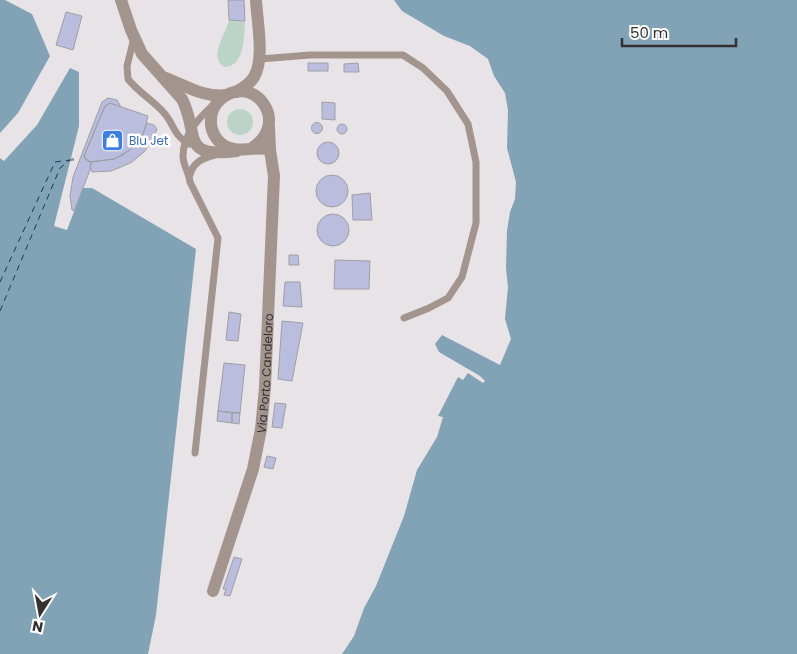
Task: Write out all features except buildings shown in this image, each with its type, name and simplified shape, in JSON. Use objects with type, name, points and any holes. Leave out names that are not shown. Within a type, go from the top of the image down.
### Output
[{"type":"street","points":[[121,0],[134,38],[142,54],[185,106],[188,113],[188,137],[205,151],[213,154],[260,147],[270,150]]},
{"type":"street","points":[[162,76],[207,95],[227,96],[246,92],[255,96],[262,101],[267,109],[269,118],[266,136],[260,143],[248,149],[234,150],[225,146],[217,139],[212,130],[212,115],[227,96],[246,86],[254,78],[260,59],[256,0]]},
{"type":"street","name":"Via Porto Candeloro","points":[[213,591],[251,476],[261,429],[265,387],[274,176],[269,127]]},
{"type":"lane","points":[[134,38],[127,66],[128,79],[166,115],[175,132],[188,137]]},
{"type":"lane","points":[[260,59],[310,55],[403,55],[423,68],[447,91],[468,124],[476,162],[476,223],[462,277],[448,298],[404,318]]},
{"type":"lane","points":[[190,175],[183,157],[188,137],[198,119],[227,96]]},
{"type":"lane","points":[[195,453],[218,238],[190,182],[190,175],[193,166],[199,161],[221,153]]},
{"type":"path","points":[[70,160],[76,159]]},
{"type":"green space","points":[[229,20],[245,21],[243,42],[240,56],[236,62],[231,66],[224,67],[219,62],[218,51]]},
{"type":"green space","points":[[240,109],[249,113],[253,122],[249,131],[240,135],[231,131],[227,122],[231,113]]},
{"type":"water","points":[[0,0],[5,0],[32,14],[50,56],[18,113],[0,133]]},
{"type":"water","points":[[394,0],[797,0],[797,654],[342,654],[354,636],[364,608],[376,586],[404,516],[417,470],[437,437],[443,417],[438,416],[458,377],[463,380],[468,373],[483,383],[485,381],[480,376],[439,352],[435,344],[442,335],[500,365],[511,339],[505,319],[508,287],[506,268],[507,231],[510,212],[515,199],[516,182],[507,148],[508,110],[505,93],[494,76],[488,59],[470,46],[444,36],[402,11]]},
{"type":"water","points":[[70,68],[79,72],[79,126],[54,226],[67,230],[83,188],[92,188],[196,249],[156,615],[148,654],[0,654],[0,158],[4,161],[37,125]]},
{"type":"ferry route","points":[[0,282],[55,162],[70,160]]},
{"type":"ferry route","points":[[0,311],[60,168],[70,160]]},
{"type":"place","name":"Blu Jet","points":[[113,140]]}]
